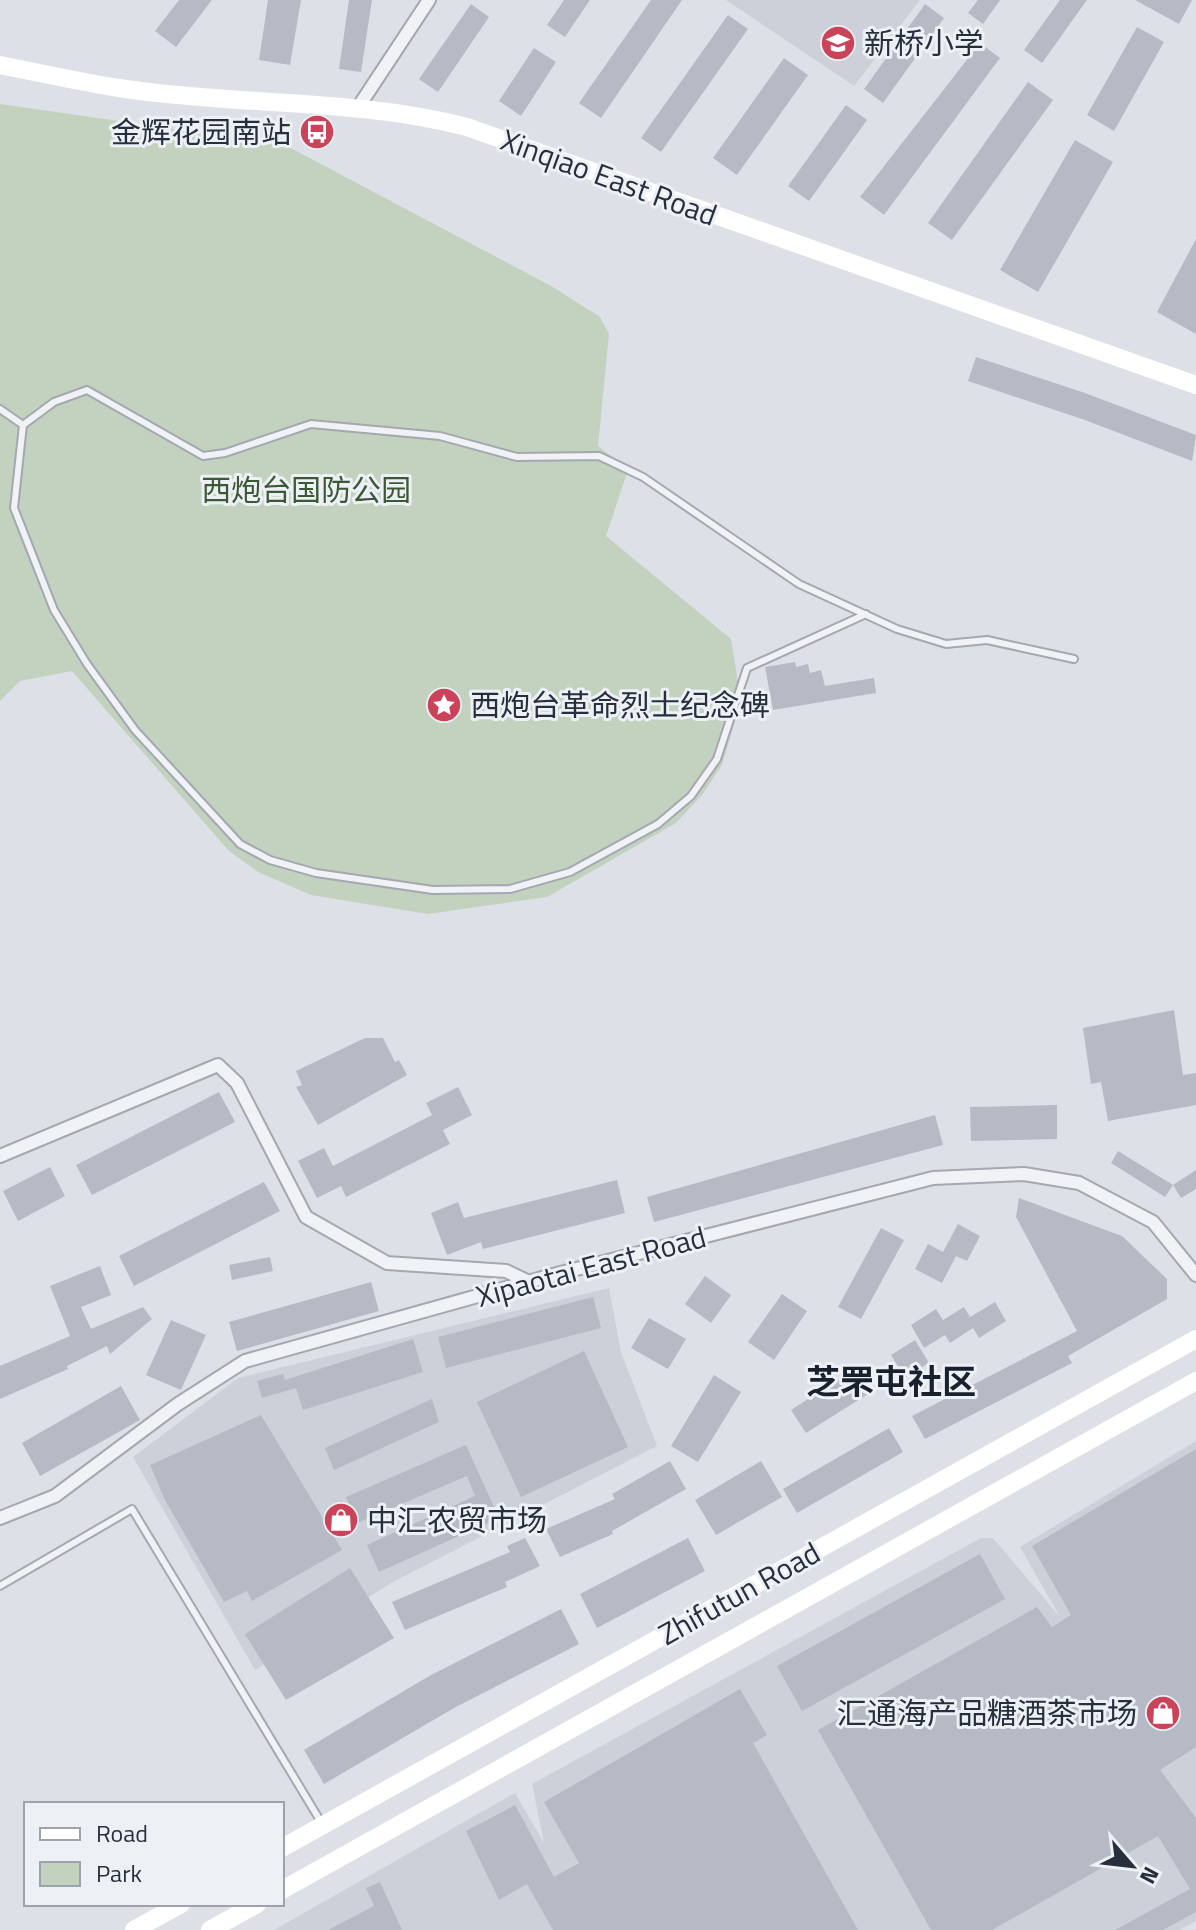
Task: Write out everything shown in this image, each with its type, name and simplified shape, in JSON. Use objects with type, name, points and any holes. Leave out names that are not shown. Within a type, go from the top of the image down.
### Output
[{"type":"main road","name":"Xinqiao East Road","points":[[0,65],[127,90],[411,112],[467,127],[1196,385]]},
{"type":"main road","name":"Zhifutun Road","points":[[284,1847],[1196,1339]]},
{"type":"main road","name":"Zhifutun Road","points":[[284,1889],[1196,1381]]},
{"type":"main road","points":[[134,1930],[177,1906]]},
{"type":"main road","points":[[210,1930],[253,1906]]},
{"type":"street","points":[[359,106],[429,0]]},
{"type":"street","points":[[0,1156],[218,1065],[237,1083],[306,1217],[387,1263],[506,1271],[529,1282]]},
{"type":"street","name":"Xipaotai East Road","points":[[0,1518],[55,1496],[178,1404],[245,1361],[529,1282],[933,1178],[1024,1174],[1079,1183],[1153,1222],[1196,1275]]},
{"type":"lane","points":[[866,614],[747,668],[717,759],[691,796],[658,824],[570,872],[510,889],[448,890],[316,873],[270,860],[240,844],[135,730],[87,664],[54,610],[14,508],[23,425],[54,402],[87,390],[203,456],[225,453],[311,424],[440,436],[517,457],[599,456],[643,477],[799,584],[866,614],[946,644],[987,640],[1074,659]]},
{"type":"lane","points":[[0,409],[23,425]]},
{"type":"lane","points":[[0,1586],[132,1509],[323,1825]]},
{"type":"shaded area","name":"新桥小学","points":[[726,0],[920,0],[854,86]]},
{"type":"shaded area","name":"中汇农贸市场","points":[[609,1288],[621,1352],[657,1446],[391,1583],[255,1670],[133,1457],[238,1378]]},
{"type":"shaded area","points":[[1196,1441],[1196,1921],[1179,1930],[274,1930],[515,1793],[544,1843],[532,1784],[981,1538],[993,1538],[1060,1617],[1020,1547]]},
{"type":"green space","name":"西炮台国防公园","points":[[0,104],[285,145],[553,287],[600,317],[609,334],[598,446],[628,470],[606,536],[731,639],[741,701],[722,765],[702,795],[676,823],[547,897],[428,914],[311,895],[258,872],[228,850],[72,671],[20,681],[0,701]]},
{"type":"building","points":[[179,0],[212,0],[176,47],[155,31]]},
{"type":"building","points":[[268,0],[301,0],[290,65],[259,60]]},
{"type":"building","points":[[349,0],[372,0],[361,72],[339,69]]},
{"type":"building","points":[[564,0],[590,0],[565,37],[547,25]]},
{"type":"building","points":[[651,0],[682,0],[601,118],[579,103]]},
{"type":"building","points":[[978,0],[1000,0],[983,24],[968,13]]},
{"type":"building","points":[[1060,0],[1087,0],[1042,63],[1024,50]]},
{"type":"building","points":[[1135,0],[1192,0],[1179,24]]},
{"type":"building","points":[[471,4],[489,17],[438,92],[419,79]]},
{"type":"building","points":[[925,4],[944,18],[883,103],[864,89]]},
{"type":"building","points":[[728,15],[748,29],[661,152],[641,138]]},
{"type":"building","points":[[1137,27],[1164,42],[1114,131],[1087,115]]},
{"type":"building","points":[[980,43],[1000,58],[884,215],[860,197]]},
{"type":"building","points":[[534,48],[556,62],[521,116],[499,101]]},
{"type":"building","points":[[784,58],[808,75],[737,175],[713,158]]},
{"type":"building","points":[[1028,82],[1053,100],[952,240],[928,223]]},
{"type":"building","points":[[846,105],[867,120],[809,201],[788,186]]},
{"type":"building","points":[[1075,140],[1113,162],[1038,292],[1000,270]]},
{"type":"building","points":[[1196,239],[1196,334],[1157,312]]},
{"type":"building","points":[[976,357],[1085,393],[1196,435],[1192,461],[1085,420],[968,381]]},
{"type":"building","points":[[795,662],[796,667],[808,664],[810,673],[821,670],[825,686],[874,678],[876,693],[773,710],[765,667]]},
{"type":"building","points":[[1174,1010],[1183,1075],[1196,1073],[1196,1105],[1108,1121],[1101,1082],[1091,1084],[1083,1028]]},
{"type":"building","points":[[365,1038],[383,1038],[395,1062],[399,1060],[407,1075],[318,1125],[296,1087],[302,1085],[296,1071]]},
{"type":"building","points":[[458,1087],[472,1115],[443,1130],[450,1144],[346,1197],[341,1186],[317,1198],[298,1161],[324,1148],[333,1166],[432,1115],[426,1103]]},
{"type":"building","points":[[219,1092],[235,1122],[92,1195],[76,1165]]},
{"type":"building","points":[[1057,1105],[1057,1139],[971,1141],[970,1107]]},
{"type":"building","points":[[935,1115],[943,1145],[654,1222],[647,1197]]},
{"type":"building","points":[[1118,1151],[1173,1185],[1165,1197],[1111,1163]]},
{"type":"building","points":[[50,1167],[65,1196],[18,1221],[3,1191]]},
{"type":"building","points":[[1196,1170],[1196,1189],[1181,1198],[1173,1185]]},
{"type":"building","points":[[617,1180],[625,1213],[483,1249],[481,1242],[447,1255],[431,1213],[458,1202],[464,1218]]},
{"type":"building","points":[[264,1182],[280,1211],[134,1286],[119,1256]]},
{"type":"building","points":[[1019,1198],[1122,1236],[1167,1279],[1167,1299],[1068,1356],[1072,1363],[925,1439],[912,1416],[1077,1331],[1016,1217]]},
{"type":"building","points":[[958,1224],[980,1236],[967,1261],[956,1256],[942,1283],[915,1269],[928,1244],[943,1252]]},
{"type":"building","points":[[881,1228],[904,1240],[861,1319],[838,1307]]},
{"type":"building","points":[[270,1257],[273,1271],[232,1280],[229,1265]]},
{"type":"building","points":[[100,1266],[111,1295],[81,1307],[91,1329],[143,1307],[152,1319],[110,1354],[107,1346],[67,1366],[68,1369],[0,1399],[0,1366],[70,1336],[50,1286]]},
{"type":"building","points":[[705,1276],[731,1295],[711,1323],[685,1304]]},
{"type":"building","points":[[371,1282],[379,1311],[237,1351],[229,1322]]},
{"type":"building","points":[[782,1294],[807,1311],[774,1360],[748,1342]]},
{"type":"building","points":[[593,1297],[601,1328],[446,1368],[438,1337]]},
{"type":"building","points":[[995,1302],[1006,1321],[979,1338],[973,1328],[950,1343],[945,1335],[924,1348],[911,1325],[936,1309],[943,1320],[964,1307],[970,1317]]},
{"type":"building","points":[[649,1318],[686,1339],[668,1369],[631,1348]]},
{"type":"building","points":[[171,1320],[206,1335],[181,1390],[146,1375]]},
{"type":"building","points":[[413,1339],[423,1372],[303,1410],[296,1388],[262,1398],[257,1381],[283,1374],[285,1380]]},
{"type":"building","points":[[915,1340],[929,1363],[905,1378],[891,1355]]},
{"type":"building","points":[[584,1351],[628,1447],[521,1497],[477,1402]]},
{"type":"building","points":[[853,1370],[868,1394],[806,1433],[791,1410]]},
{"type":"building","points":[[714,1375],[741,1392],[698,1462],[671,1446]]},
{"type":"building","points":[[121,1386],[140,1420],[40,1476],[22,1443]]},
{"type":"building","points":[[432,1399],[439,1422],[334,1470],[325,1448]]},
{"type":"building","points":[[261,1415],[342,1550],[252,1601],[247,1591],[224,1602],[165,1500],[150,1465]]},
{"type":"building","points":[[889,1428],[903,1452],[797,1513],[783,1489]]},
{"type":"building","points":[[466,1445],[499,1518],[379,1572],[367,1545],[475,1496],[467,1476],[357,1523],[346,1497]]},
{"type":"building","points":[[1196,1449],[1196,1747],[1160,1770],[1196,1818],[1196,1912],[1163,1930],[1115,1930],[1190,1889],[1158,1836],[992,1930],[931,1930],[818,1730],[1037,1607],[1052,1627],[1071,1615],[1032,1546]]},
{"type":"building","points":[[670,1461],[686,1489],[612,1531],[613,1534],[560,1557],[546,1529],[615,1499],[612,1494]]},
{"type":"building","points":[[761,1461],[782,1497],[716,1535],[695,1500]]},
{"type":"building","points":[[525,1538],[540,1566],[505,1582],[507,1587],[405,1630],[392,1602],[510,1552],[507,1546]]},
{"type":"building","points":[[688,1538],[705,1571],[597,1628],[580,1594]]},
{"type":"building","points":[[980,1554],[1005,1599],[802,1711],[777,1666]]},
{"type":"building","points":[[350,1568],[394,1638],[286,1700],[245,1634]]},
{"type":"building","points":[[561,1609],[579,1644],[454,1708],[324,1784],[304,1750],[431,1675]]},
{"type":"building","points":[[740,1689],[767,1735],[753,1743],[858,1930],[553,1930],[527,1884],[499,1900],[466,1831],[515,1805],[554,1877],[579,1863],[544,1802]]},
{"type":"building","points":[[380,1882],[402,1930],[328,1930],[374,1906],[366,1888]]},
{"type":"place","name":"新桥小学","points":[[838,43]]},
{"type":"place","name":"金辉花园南站","points":[[317,132]]},
{"type":"place","name":"西炮台革命烈士纪念碑","points":[[444,705]]},
{"type":"place","name":"中汇农贸市场","points":[[341,1520]]},
{"type":"place","name":"汇通海产品糖酒茶市场","points":[[1163,1713]]},
{"type":"district","name":"芝罘屯社区","points":[[891,1381]]}]
